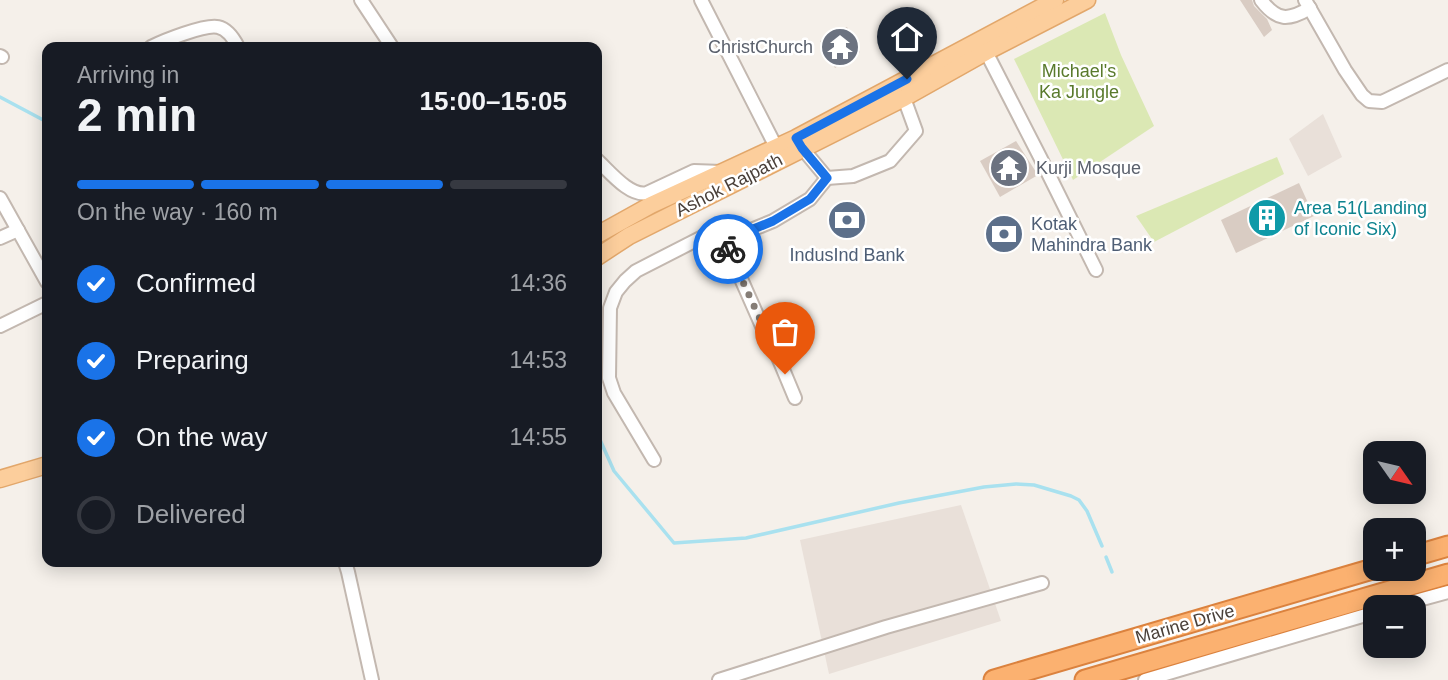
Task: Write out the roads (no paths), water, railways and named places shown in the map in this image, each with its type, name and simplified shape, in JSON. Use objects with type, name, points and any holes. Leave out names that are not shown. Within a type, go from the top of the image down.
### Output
[{"type":"highway","points":[[1426,552],[1448,546]]},
{"type":"highway","name":"Marine Drive","points":[[994,680],[1363,572]]},
{"type":"highway","name":"Marine Drive","points":[[1085,680],[1448,574]]},
{"type":"main road","name":"Ashok Rajpath","points":[[834,125],[904,97],[1048,6],[1087,0]]},
{"type":"main road","name":"Ashok Rajpath","points":[[602,232],[722,173],[799,143],[983,46]]},
{"type":"main road","name":"Ashok Rajpath","points":[[602,254],[774,153]]},
{"type":"main road","points":[[0,479],[42,466]]},
{"type":"street","points":[[361,0],[389,42]]},
{"type":"street","points":[[701,0],[774,153]]},
{"type":"street","points":[[1261,0],[1269,10],[1281,17],[1296,16],[1308,4],[1345,70],[1369,101],[1382,102],[1448,70]]},
{"type":"street","points":[[165,42],[208,27],[225,30],[235,42]]},
{"type":"street","points":[[983,46],[1096,270]]},
{"type":"street","points":[[795,398],[727,247],[729,241],[773,221],[810,199],[827,178],[853,176],[890,161],[916,131],[904,97]]},
{"type":"street","points":[[799,143],[827,178]]},
{"type":"street","points":[[602,165],[629,190],[639,195],[694,171],[722,173]]},
{"type":"street","points":[[0,198],[42,273]]},
{"type":"street","points":[[0,239],[18,230]]},
{"type":"street","points":[[654,460],[614,393],[609,378],[610,308],[617,292],[636,271],[712,232],[723,234],[729,241]]},
{"type":"street","points":[[0,326],[42,305]]},
{"type":"street","points":[[346,567],[372,680]]},
{"type":"street","points":[[719,680],[886,627],[1042,583]]},
{"type":"street","points":[[1426,598],[1448,592]]},
{"type":"street","points":[[1145,680],[1363,616]]},
{"type":"waterway","points":[[0,97],[42,119]]},
{"type":"waterway","points":[[602,444],[614,471],[674,543],[746,538],[899,503],[984,487],[1016,484],[1034,485],[1079,500],[1087,511],[1102,546]]},
{"type":"waterway","points":[[1106,557],[1112,572]]},
{"type":"place","name":"ChristChurch","points":[[840,47]]},
{"type":"place","name":"Kurji Mosque","points":[[1009,168]]},
{"type":"place","name":"Area 51(Landing of Iconic Six)","points":[[1267,218]]},
{"type":"place","name":"IndusInd Bank","points":[[847,220]]},
{"type":"place","name":"Kotak Mahindra Bank","points":[[1004,234]]},
{"type":"park label","name":"Michael's Ka Jungle","points":[[1079,81]]}]
